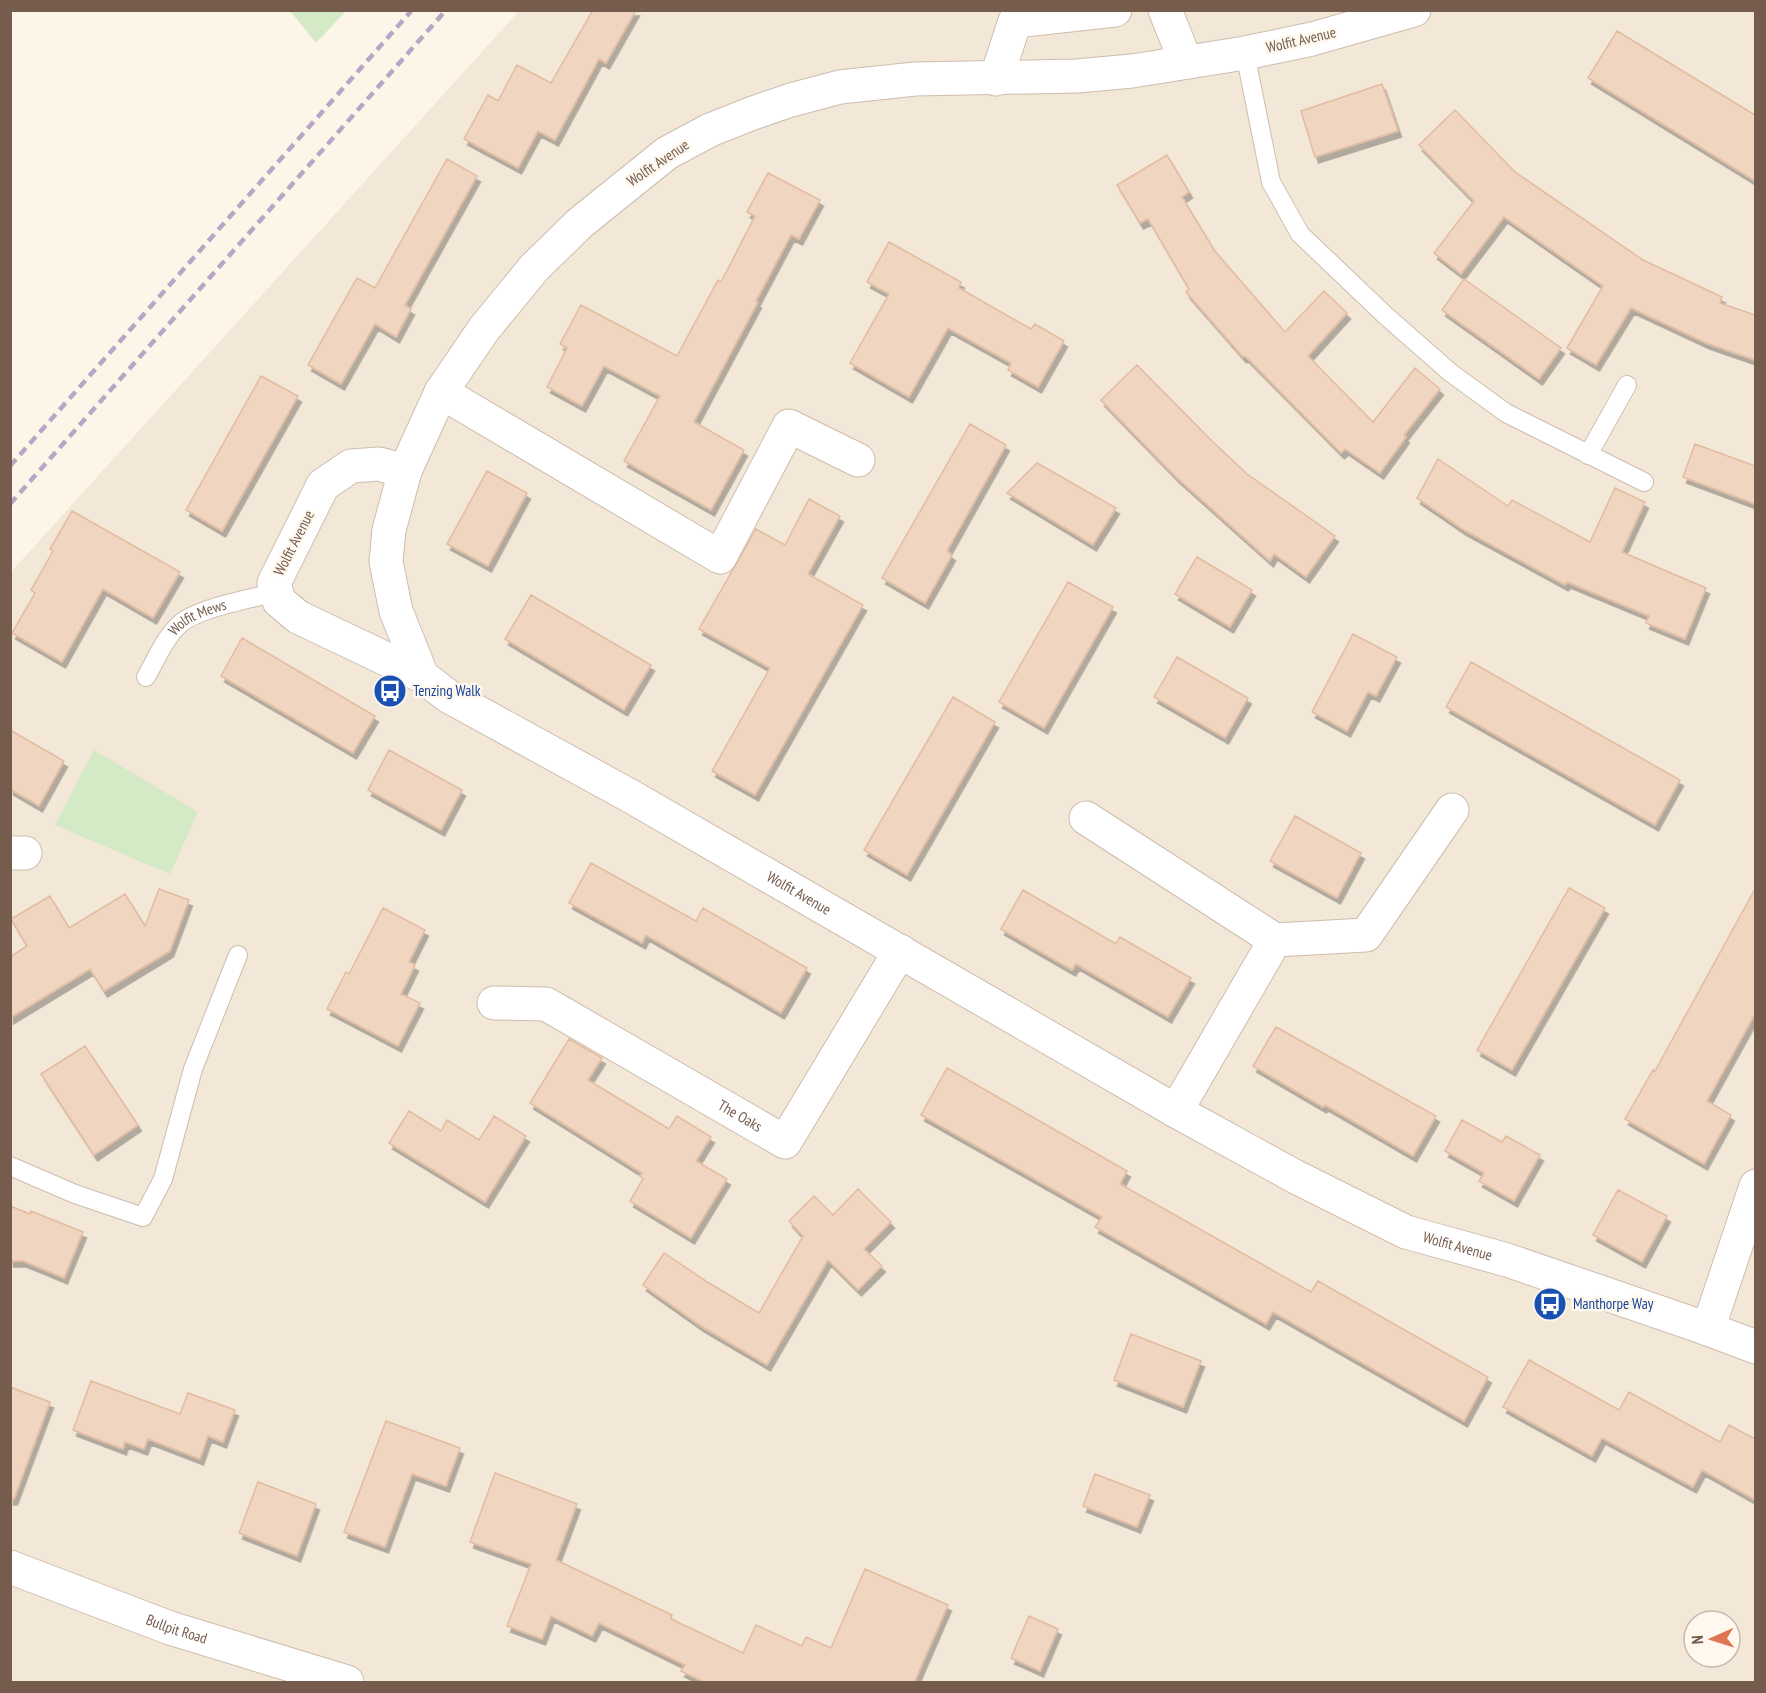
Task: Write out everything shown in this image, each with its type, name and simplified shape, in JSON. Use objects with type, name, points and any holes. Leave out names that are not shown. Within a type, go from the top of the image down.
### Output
[{"type":"street","points":[[996,79],[1014,21],[1115,10]]},
{"type":"street","points":[[1166,10],[1186,62]]},
{"type":"street","name":"Wolfit Avenue","points":[[422,676],[396,611],[386,562],[389,530],[405,471],[441,392],[484,329],[534,268],[589,216],[667,153],[710,130],[753,113],[840,87],[915,80],[1077,76],[1186,62],[1312,39],[1414,10]]},
{"type":"street","points":[[441,392],[720,558],[789,426],[858,460]]},
{"type":"street","name":"Wolfit Avenue","points":[[405,471],[379,464],[351,466],[323,485],[274,583],[279,601],[298,617],[422,676],[448,696],[641,802],[1176,1111],[1294,1176],[1406,1232],[1507,1260],[1755,1347]]},
{"type":"street","points":[[1086,818],[1275,940],[1366,935],[1452,810]]},
{"type":"street","points":[[1176,1111],[1275,940]]},
{"type":"street","name":"The Oaks","points":[[494,1003],[546,1004],[785,1142],[900,951]]},
{"type":"street","points":[[1708,1329],[1755,1186]]},
{"type":"street","name":"Bullpit Road","points":[[10,1567],[170,1628],[347,1683]]},
{"type":"lane","points":[[1245,53],[1271,182],[1300,234],[1362,294],[1451,373],[1506,413],[1644,482]]},
{"type":"lane","points":[[1588,455],[1627,385]]},
{"type":"lane","name":"Wolfit Mews","points":[[146,677],[167,640],[180,624],[209,610],[276,592]]},
{"type":"lane","points":[[10,1166],[75,1194],[143,1217],[163,1179],[193,1069],[238,955]]},
{"type":"shaded area","points":[[519,11],[1755,11],[1755,1682],[11,1682],[11,572]]},
{"type":"green space","points":[[290,11],[346,11],[316,43]]},
{"type":"green space","points":[[94,750],[198,812],[170,874],[55,825]]},
{"type":"building","points":[[593,10],[636,10],[606,63],[599,59],[555,140],[538,131],[518,168],[464,139],[488,95],[498,101],[517,65],[551,83]]},
{"type":"building","points":[[1617,31],[1755,115],[1755,181],[1588,78]]},
{"type":"building","points":[[1382,84],[1398,131],[1315,157],[1301,111]]},
{"type":"building","points":[[1455,110],[1515,172],[1643,260],[1722,297],[1720,303],[1755,315],[1755,360],[1706,343],[1631,308],[1596,365],[1567,348],[1603,286],[1504,217],[1461,274],[1434,253],[1474,201],[1419,145]]},
{"type":"building","points":[[1167,155],[1189,192],[1182,197],[1214,250],[1285,332],[1324,291],[1347,313],[1308,356],[1373,422],[1415,368],[1440,389],[1404,435],[1406,437],[1380,473],[1345,449],[1341,453],[1245,356],[1243,357],[1186,292],[1189,289],[1148,219],[1140,223],[1117,185]]},
{"type":"building","points":[[447,159],[477,176],[405,305],[411,309],[396,337],[375,324],[341,384],[308,365],[357,278],[375,288]]},
{"type":"building","points":[[768,173],[820,200],[799,239],[791,235],[694,422],[744,450],[711,510],[624,461],[660,396],[604,366],[582,406],[547,387],[567,348],[560,344],[581,305],[677,356],[718,280],[721,282],[755,216],[747,212]]},
{"type":"building","points":[[889,242],[961,282],[959,288],[1031,329],[1035,324],[1064,341],[1038,387],[1008,370],[1011,363],[948,328],[909,397],[850,363],[889,294],[867,282]]},
{"type":"building","points":[[1464,279],[1561,348],[1539,379],[1442,310]]},
{"type":"building","points":[[1137,365],[1247,474],[1335,536],[1306,577],[1274,554],[1270,561],[1176,477],[1101,400]]},
{"type":"building","points":[[261,376],[298,396],[222,531],[186,510]]},
{"type":"building","points":[[970,424],[1006,445],[947,551],[952,555],[925,603],[882,578]]},
{"type":"building","points":[[1695,444],[1755,466],[1755,504],[1683,477]]},
{"type":"building","points":[[1438,459],[1508,506],[1512,500],[1590,542],[1615,488],[1645,502],[1622,552],[1706,588],[1685,639],[1646,623],[1649,616],[1567,582],[1565,585],[1464,530],[1417,498]]},
{"type":"building","points":[[1037,463],[1116,508],[1093,545],[1007,493]]},
{"type":"building","points":[[487,471],[527,493],[488,566],[447,544]]},
{"type":"building","points":[[809,499],[840,516],[808,574],[863,605],[755,795],[712,771],[770,668],[699,629],[756,529],[785,545]]},
{"type":"building","points":[[72,511],[180,572],[153,618],[103,589],[62,662],[12,633],[35,593],[31,590],[53,551],[50,549]]},
{"type":"building","points":[[1197,557],[1252,590],[1230,627],[1175,594]]},
{"type":"building","points":[[1068,582],[1113,607],[1044,728],[999,702]]},
{"type":"building","points":[[531,595],[651,665],[624,710],[505,639]]},
{"type":"building","points":[[1353,634],[1397,657],[1376,696],[1368,692],[1347,731],[1312,712]]},
{"type":"building","points":[[242,638],[375,716],[353,753],[221,676]]},
{"type":"building","points":[[1177,657],[1248,698],[1225,738],[1154,697]]},
{"type":"building","points":[[1471,662],[1680,780],[1655,825],[1446,707]]},
{"type":"building","points":[[953,697],[995,722],[907,875],[864,850]]},
{"type":"building","points":[[10,730],[64,761],[39,806],[10,789]]},
{"type":"building","points":[[389,750],[462,790],[441,830],[368,790]]},
{"type":"building","points":[[1295,816],[1361,853],[1337,898],[1270,861]]},
{"type":"building","points":[[591,863],[696,921],[703,908],[807,968],[781,1013],[646,935],[642,943],[569,903]]},
{"type":"building","points":[[1569,888],[1605,908],[1512,1070],[1477,1050]]},
{"type":"building","points":[[159,889],[189,900],[170,951],[104,991],[90,969],[10,1018],[10,957],[27,946],[11,919],[50,896],[69,928],[125,894],[145,926]]},
{"type":"building","points":[[1755,889],[1755,1014],[1707,1101],[1731,1115],[1704,1164],[1625,1119],[1653,1070],[1655,1071]]},
{"type":"building","points":[[1023,890],[1116,944],[1120,937],[1191,978],[1168,1017],[1076,964],[1072,970],[1001,929]]},
{"type":"building","points":[[383,908],[425,930],[409,962],[415,965],[401,994],[420,1003],[398,1046],[327,1009],[346,972],[349,974]]},
{"type":"building","points":[[1276,1027],[1436,1116],[1413,1156],[1253,1066]]},
{"type":"building","points":[[569,1039],[602,1058],[588,1080],[669,1129],[677,1116],[711,1137],[696,1161],[727,1179],[691,1238],[630,1201],[643,1179],[640,1176],[642,1173],[530,1103]]},
{"type":"building","points":[[85,1046],[138,1125],[94,1155],[41,1074]]},
{"type":"building","points":[[947,1068],[1127,1171],[1120,1184],[1311,1292],[1318,1281],[1488,1377],[1464,1421],[1273,1312],[1266,1324],[1095,1227],[1102,1217],[921,1115]]},
{"type":"building","points":[[409,1111],[441,1131],[447,1120],[479,1140],[494,1116],[526,1136],[485,1202],[389,1143]]},
{"type":"building","points":[[1462,1120],[1502,1142],[1506,1136],[1540,1155],[1514,1201],[1479,1181],[1484,1173],[1445,1151]]},
{"type":"building","points":[[858,1189],[891,1222],[864,1249],[882,1266],[858,1290],[828,1260],[767,1365],[701,1326],[643,1285],[664,1253],[759,1313],[803,1236],[789,1221],[814,1196],[833,1215]]},
{"type":"building","points":[[1618,1190],[1667,1216],[1642,1262],[1593,1235]]},
{"type":"building","points":[[10,1206],[30,1214],[31,1211],[83,1232],[64,1278],[23,1261],[10,1261]]},
{"type":"building","points":[[1131,1334],[1201,1361],[1183,1407],[1114,1380]]},
{"type":"building","points":[[1529,1360],[1619,1410],[1629,1392],[1720,1442],[1729,1425],[1755,1439],[1755,1500],[1702,1470],[1693,1487],[1602,1438],[1592,1456],[1503,1407]]},
{"type":"building","points":[[91,1381],[180,1414],[188,1393],[235,1410],[223,1442],[208,1436],[200,1459],[148,1439],[144,1449],[125,1442],[123,1449],[73,1430]]},
{"type":"building","points":[[10,1387],[50,1402],[14,1499],[10,1499]]},
{"type":"building","points":[[386,1421],[460,1448],[446,1486],[412,1474],[385,1547],[344,1532]]},
{"type":"building","points":[[495,1473],[577,1504],[556,1560],[672,1615],[671,1619],[743,1653],[756,1625],[802,1646],[806,1637],[831,1648],[865,1569],[948,1605],[914,1683],[706,1683],[681,1671],[685,1665],[599,1623],[592,1636],[551,1616],[542,1639],[507,1626],[531,1564],[470,1542]]},
{"type":"building","points":[[1095,1474],[1150,1495],[1137,1527],[1083,1506]]},
{"type":"building","points":[[258,1482],[316,1504],[297,1556],[239,1533]]},
{"type":"building","points":[[1029,1616],[1058,1629],[1040,1671],[1011,1658]]},
{"type":"railway","points":[[10,466],[412,10]]},
{"type":"railway","points":[[10,504],[446,10]]},
{"type":"place","name":"Tenzing Walk","points":[[390,691]]},
{"type":"place","name":"Manthorpe Way","points":[[1550,1304]]}]
